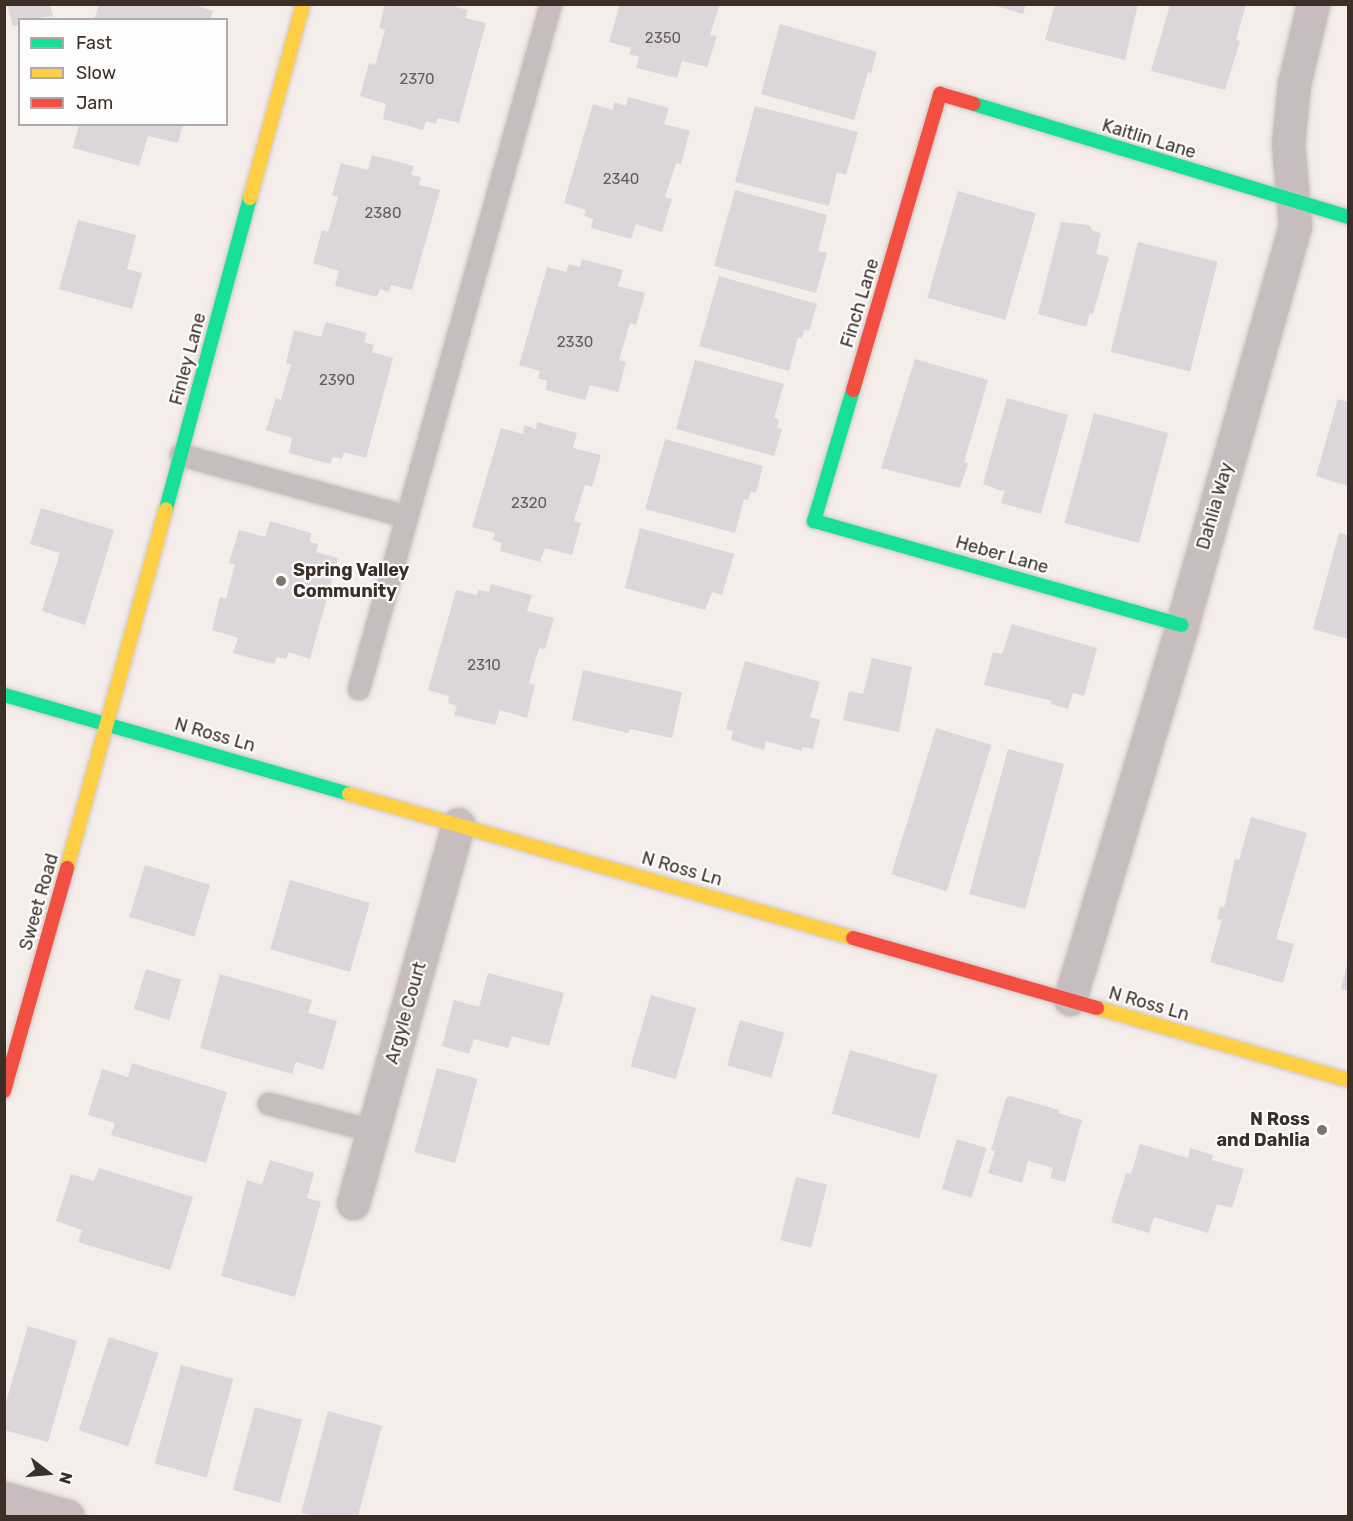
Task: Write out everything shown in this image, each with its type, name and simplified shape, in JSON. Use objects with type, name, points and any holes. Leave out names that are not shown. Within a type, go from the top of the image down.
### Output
[{"type":"street","name":"Finley Lane","points":[[108,723],[303,4]]},
{"type":"street","name":"Dahlia Way","points":[[1070,999],[1182,625],[1294,226],[1288,143],[1294,84],[1313,4]]},
{"type":"street","name":"Kaitlin Lane","points":[[940,94],[1348,217]]},
{"type":"street","name":"Finch Lane","points":[[814,521],[940,94]]},
{"type":"street","name":"Heber Lane","points":[[814,521],[1182,625]]},
{"type":"street","name":"N Ross Ln","points":[[4,695],[1348,1080]]},
{"type":"street","name":"Sweet Road","points":[[4,1091],[108,723]]},
{"type":"street","name":"Argyle Court","points":[[353,1203],[458,824]]},
{"type":"street","points":[[4,1498],[67,1516]]},
{"type":"lane","points":[[358,688],[551,4]]},
{"type":"lane","points":[[181,455],[407,517]]},
{"type":"lane","points":[[268,1104],[373,1131]]},
{"type":"building","points":[[7,4],[50,4],[53,16],[18,18],[18,25],[13,26]]},
{"type":"building","points":[[99,4],[192,4],[213,11],[211,18],[95,18]]},
{"type":"building","points":[[385,4],[457,4],[456,7],[468,10],[465,18],[486,23],[459,123],[438,118],[436,124],[426,121],[423,130],[383,119],[386,104],[360,96],[369,63],[375,65],[385,30],[379,28]]},
{"type":"building","points":[[620,4],[720,4],[710,35],[717,36],[707,67],[682,61],[677,78],[636,68],[639,57],[629,54],[631,48],[609,42]]},
{"type":"building","points":[[990,4],[1026,4],[1023,14]]},
{"type":"building","points":[[1055,4],[1138,4],[1125,60],[1045,40]]},
{"type":"building","points":[[1170,5],[1246,5],[1236,40],[1240,41],[1225,90],[1151,71]]},
{"type":"building","points":[[780,24],[877,52],[871,73],[868,72],[854,120],[761,94]]},
{"type":"building","points":[[628,97],[669,108],[664,124],[690,131],[681,164],[676,163],[665,197],[672,199],[662,232],[636,224],[631,239],[591,228],[593,219],[584,216],[586,210],[564,203],[593,104],[613,110],[614,102],[626,106]]},
{"type":"building","points":[[755,106],[858,132],[846,175],[837,172],[829,206],[735,182]]},
{"type":"building","points":[[78,126],[182,126],[178,143],[148,136],[139,166],[73,148]]},
{"type":"building","points":[[372,155],[414,166],[411,175],[421,177],[419,185],[440,190],[412,290],[391,285],[389,292],[380,289],[377,297],[335,286],[339,271],[313,263],[322,230],[328,232],[338,197],[332,195],[341,163],[368,170]]},
{"type":"building","points":[[735,190],[827,215],[818,251],[827,253],[816,293],[714,266]]},
{"type":"building","points":[[958,191],[1036,213],[1005,320],[927,298]]},
{"type":"building","points":[[78,220],[136,235],[127,269],[142,273],[132,309],[59,289]]},
{"type":"building","points":[[1061,222],[1089,225],[1093,231],[1101,233],[1096,254],[1109,257],[1093,314],[1090,313],[1086,327],[1038,314]]},
{"type":"building","points":[[1138,242],[1218,262],[1190,371],[1111,352]]},
{"type":"building","points":[[582,259],[623,270],[618,286],[645,293],[636,325],[630,323],[619,360],[626,362],[618,392],[590,385],[585,400],[546,390],[547,381],[538,378],[540,371],[519,365],[547,267],[566,272],[569,264],[580,267]]},
{"type":"building","points":[[719,276],[817,304],[809,331],[804,329],[802,338],[798,337],[789,371],[699,346]]},
{"type":"building","points":[[326,322],[367,333],[364,342],[374,345],[372,352],[393,358],[366,458],[344,452],[342,459],[333,457],[330,464],[289,453],[292,438],[266,430],[276,398],[281,400],[291,364],[286,363],[294,330],[321,337]]},
{"type":"building","points":[[915,359],[988,380],[964,462],[968,463],[960,488],[881,468]]},
{"type":"building","points":[[695,360],[784,384],[774,418],[779,419],[777,428],[782,429],[774,456],[676,429]]},
{"type":"building","points":[[1007,398],[1068,415],[1041,514],[1001,503],[1005,489],[1002,491],[983,484]]},
{"type":"building","points":[[1338,399],[1348,402],[1348,486],[1316,476]]},
{"type":"building","points":[[1094,413],[1168,433],[1139,543],[1064,523]]},
{"type":"building","points":[[537,422],[577,433],[573,448],[601,455],[592,487],[585,485],[574,521],[581,523],[572,555],[545,548],[540,562],[500,551],[502,543],[493,540],[495,533],[472,527],[501,428],[523,434],[524,425],[536,429]]},
{"type":"building","points":[[665,439],[763,466],[756,493],[751,492],[748,500],[744,499],[735,533],[645,509]]},
{"type":"building","points":[[41,508],[114,530],[85,625],[42,611],[60,553],[30,544]]},
{"type":"building","name":"Spring Valley Community","points":[[270,521],[311,533],[310,542],[318,544],[316,552],[338,558],[310,659],[289,652],[286,659],[277,657],[274,664],[233,653],[238,638],[212,630],[220,597],[226,599],[235,564],[229,563],[239,530],[265,537]]},
{"type":"building","points":[[640,528],[734,554],[722,595],[712,592],[705,610],[625,588]]},
{"type":"building","points":[[1339,533],[1348,535],[1348,639],[1313,629]]},
{"type":"building","points":[[491,584],[532,595],[527,611],[554,618],[545,649],[539,648],[529,683],[535,685],[527,718],[500,710],[495,725],[454,715],[457,706],[448,703],[449,696],[428,690],[456,590],[477,595],[478,590],[489,592]]},
{"type":"building","points":[[1012,624],[1097,648],[1084,696],[1073,693],[1068,709],[1051,704],[1052,701],[984,685],[993,652],[1002,654]]},
{"type":"building","points":[[872,658],[912,667],[899,732],[843,720],[849,691],[863,694]]},
{"type":"building","points":[[745,661],[820,682],[810,717],[820,720],[813,749],[802,747],[802,751],[766,741],[764,750],[731,740],[733,731],[726,729]]},
{"type":"building","points":[[583,670],[682,692],[672,738],[630,729],[628,733],[572,720]]},
{"type":"building","points":[[936,728],[991,745],[947,891],[891,874]]},
{"type":"building","points":[[1008,749],[1064,764],[1025,909],[969,894]]},
{"type":"building","points":[[1251,817],[1307,833],[1276,939],[1294,944],[1283,983],[1210,962],[1222,920],[1217,919],[1220,906],[1224,908],[1235,859],[1239,860]]},
{"type":"building","points":[[145,865],[210,885],[194,937],[129,917]]},
{"type":"building","points":[[290,880],[370,903],[350,972],[270,949]]},
{"type":"building","points":[[1348,961],[1348,991],[1341,989]]},
{"type":"building","points":[[146,969],[181,980],[169,1020],[134,1009]]},
{"type":"building","points":[[488,973],[564,993],[549,1046],[512,1036],[508,1048],[474,1039],[469,1054],[442,1046],[454,1000],[479,1007]]},
{"type":"building","points":[[220,974],[312,1000],[308,1013],[337,1021],[323,1070],[296,1062],[292,1074],[200,1048]]},
{"type":"building","points":[[651,995],[696,1008],[676,1079],[631,1066]]},
{"type":"building","points":[[740,1020],[784,1033],[771,1078],[727,1065]]},
{"type":"building","points":[[850,1050],[937,1075],[919,1139],[832,1113]]},
{"type":"building","points":[[132,1063],[227,1092],[206,1163],[111,1135],[115,1123],[88,1115],[102,1069],[128,1077]]},
{"type":"building","points":[[437,1068],[478,1079],[455,1163],[414,1152]]},
{"type":"building","points":[[1010,1096],[1059,1110],[1058,1113],[1082,1120],[1065,1182],[1050,1178],[1053,1168],[1028,1161],[1022,1183],[988,1173],[995,1151],[991,1150],[1006,1098]]},
{"type":"building","points":[[957,1139],[987,1148],[971,1198],[942,1189]]},
{"type":"building","points":[[1140,1144],[1188,1158],[1190,1148],[1213,1155],[1212,1160],[1244,1169],[1232,1208],[1217,1204],[1208,1233],[1154,1217],[1149,1233],[1111,1222],[1126,1173],[1131,1174]]},
{"type":"building","points":[[270,1160],[314,1173],[307,1198],[321,1202],[295,1297],[221,1276],[247,1180],[262,1185]]},
{"type":"building","points":[[99,1168],[193,1197],[170,1270],[78,1242],[82,1230],[56,1221],[71,1174],[94,1181]]},
{"type":"building","points":[[796,1177],[827,1185],[811,1248],[780,1240]]},
{"type":"building","points":[[28,1326],[77,1341],[48,1442],[4,1430],[4,1409]]},
{"type":"building","points":[[109,1337],[158,1353],[128,1446],[79,1430]]},
{"type":"building","points":[[181,1365],[233,1379],[207,1478],[155,1464]]},
{"type":"building","points":[[255,1407],[302,1420],[280,1503],[233,1490]]},
{"type":"building","points":[[328,1411],[382,1426],[358,1516],[315,1516],[301,1513]]},
{"type":"traffic: fast","points":[[974,104],[1348,217]]},
{"type":"traffic: fast","points":[[166,509],[250,198]]},
{"type":"traffic: fast","points":[[853,390],[814,521],[1182,625]]},
{"type":"traffic: fast","points":[[4,695],[349,794]]},
{"type":"traffic: slow","points":[[250,198],[303,4]]},
{"type":"traffic: slow","points":[[67,868],[166,509]]},
{"type":"traffic: slow","points":[[349,794],[853,938]]},
{"type":"traffic: slow","points":[[1097,1008],[1348,1080]]},
{"type":"traffic: jam","points":[[853,390],[940,94],[974,104]]},
{"type":"traffic: jam","points":[[4,1091],[67,868]]},
{"type":"traffic: jam","points":[[853,938],[1097,1008]]},
{"type":"place","name":"Spring Valley Community","points":[[281,581]]},
{"type":"place","name":"N Ross and Dahlia","points":[[1322,1130]]}]
